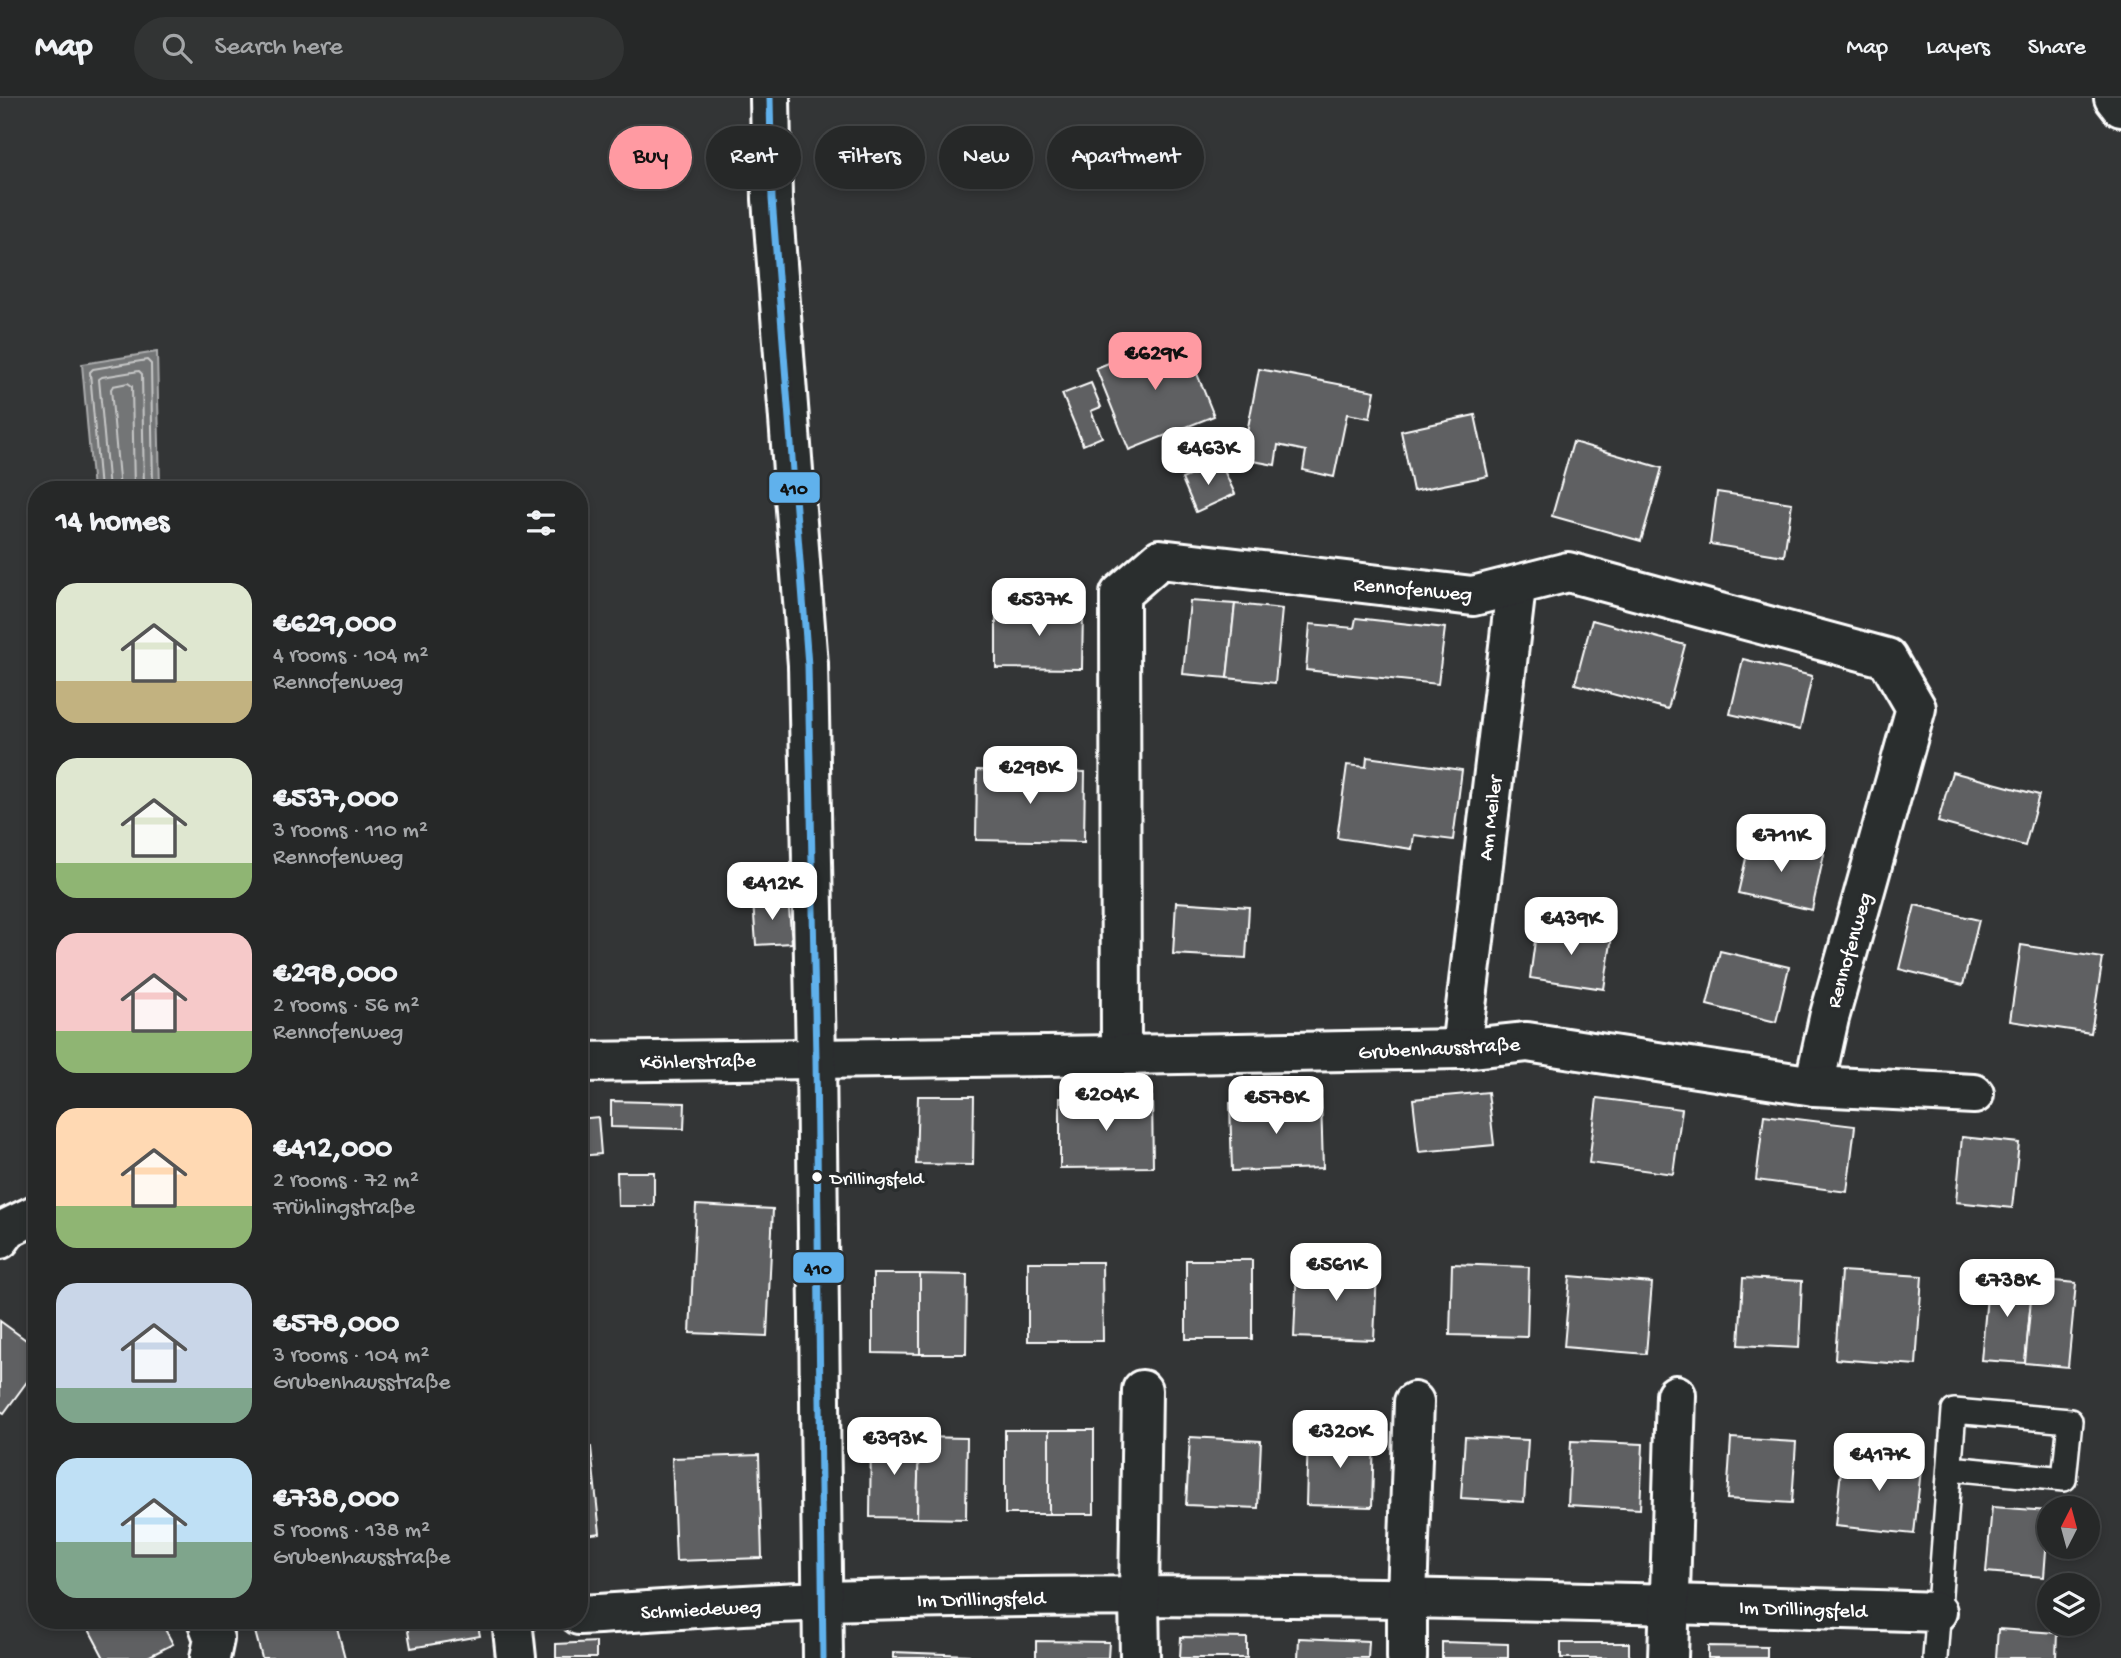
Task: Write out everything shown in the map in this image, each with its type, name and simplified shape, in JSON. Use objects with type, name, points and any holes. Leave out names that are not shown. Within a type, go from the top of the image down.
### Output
[{"type":"street","points":[[771,98],[772,199],[808,666],[816,1058],[822,1658]]},
{"type":"street","points":[[2114,98],[2121,107]]},
{"type":"street","name":"Rennofenweg","points":[[1121,1055],[1120,594],[1160,559],[1473,596],[1568,572],[1887,657],[1916,708],[1829,1018],[1814,1086]]},
{"type":"street","name":"Am Meiler","points":[[1461,1049],[1516,587]]},
{"type":"street","name":"Grubenhausstraße","points":[[816,1058],[1461,1049],[1527,1042],[1814,1086],[1974,1094]]},
{"type":"street","name":"Köhlerstraße","points":[[588,1062],[816,1058]]},
{"type":"street","points":[[0,1239],[8,1228],[28,1218]]},
{"type":"street","points":[[1140,1658],[1142,1390]]},
{"type":"street","points":[[1668,1658],[1676,1395]]},
{"type":"street","points":[[1406,1658],[1414,1402]]},
{"type":"street","name":"Im Drillingsfeld","points":[[822,1601],[1139,1596],[1407,1597],[1937,1612]]},
{"type":"street","name":"Schmiedeweg","points":[[588,1614],[822,1601]]},
{"type":"street","points":[[210,1629],[214,1639],[210,1658]]},
{"type":"street","points":[[513,1629],[516,1658]]},
{"type":"lane","points":[[1935,1658],[1954,1411],[2070,1421],[2064,1479],[1950,1468]]},
{"type":"water","points":[[157,352],[160,481],[92,481],[82,364]]},
{"type":"building","points":[[1181,334],[1214,416],[1129,450],[1096,368]]},
{"type":"building","points":[[1259,369],[1375,391],[1370,418],[1347,414],[1334,477],[1303,470],[1306,451],[1278,445],[1275,465],[1242,459]]},
{"type":"building","points":[[1091,383],[1101,407],[1091,411],[1102,437],[1083,445],[1062,394]]},
{"type":"building","points":[[1475,415],[1488,476],[1413,491],[1401,431]]},
{"type":"building","points":[[1573,442],[1662,468],[1641,541],[1552,516]]},
{"type":"building","points":[[1220,462],[1235,494],[1196,512],[1182,479]]},
{"type":"building","points":[[1717,492],[1792,503],[1784,556],[1710,544]]},
{"type":"building","points":[[1190,601],[1235,604],[1227,678],[1183,674]]},
{"type":"building","points":[[1235,604],[1282,609],[1275,683],[1227,678]]},
{"type":"building","points":[[996,608],[1083,609],[1082,669],[996,668]]},
{"type":"building","points":[[1356,618],[1445,628],[1438,684],[1306,670],[1310,624],[1354,628]]},
{"type":"building","points":[[1592,620],[1685,645],[1668,709],[1575,684]]},
{"type":"building","points":[[1743,659],[1812,676],[1800,730],[1730,714]]},
{"type":"building","points":[[1367,757],[1462,770],[1453,840],[1414,835],[1412,849],[1337,838],[1347,765],[1366,767]]},
{"type":"building","points":[[977,770],[1085,772],[1084,842],[976,840]]},
{"type":"building","points":[[1952,772],[2039,795],[2025,846],[1938,822]]},
{"type":"building","points":[[1751,837],[1824,854],[1812,910],[1738,893]]},
{"type":"building","points":[[788,898],[792,943],[756,945],[753,900]]},
{"type":"building","points":[[1176,902],[1249,907],[1246,958],[1173,954]]},
{"type":"building","points":[[1915,905],[1979,920],[1963,985],[1899,969]]},
{"type":"building","points":[[1537,926],[1612,936],[1604,989],[1530,978]]},
{"type":"building","points":[[2021,945],[2103,958],[2091,1033],[2010,1021]]},
{"type":"building","points":[[1720,951],[1789,967],[1776,1022],[1707,1005]]},
{"type":"building","points":[[1488,1092],[1494,1145],[1419,1152],[1413,1099]]},
{"type":"building","points":[[918,1096],[974,1096],[973,1165],[916,1164]]},
{"type":"building","points":[[1152,1097],[1153,1167],[1060,1168],[1060,1098]]},
{"type":"building","points":[[1597,1098],[1682,1109],[1673,1174],[1589,1163]]},
{"type":"building","points":[[1321,1100],[1323,1168],[1232,1171],[1230,1103]]},
{"type":"building","points":[[611,1101],[685,1103],[684,1129],[611,1127]]},
{"type":"building","points":[[1764,1115],[1855,1126],[1847,1192],[1756,1180]]},
{"type":"building","points":[[598,1117],[601,1154],[588,1155],[588,1118]]},
{"type":"building","points":[[1962,1137],[2019,1143],[2012,1208],[1956,1202]]},
{"type":"building","points":[[617,1172],[654,1172],[654,1206],[618,1206]]},
{"type":"building","points":[[696,1205],[773,1209],[767,1336],[690,1333]]},
{"type":"building","points":[[1186,1260],[1252,1260],[1252,1339],[1186,1339]]},
{"type":"building","points":[[1028,1262],[1102,1262],[1103,1341],[1028,1341]]},
{"type":"building","points":[[1452,1264],[1529,1267],[1527,1337],[1450,1335]]},
{"type":"building","points":[[1297,1266],[1377,1269],[1374,1340],[1294,1337]]},
{"type":"building","points":[[1841,1271],[1922,1276],[1916,1365],[1835,1359]]},
{"type":"building","points":[[873,1274],[920,1274],[920,1354],[873,1353]]},
{"type":"building","points":[[920,1274],[967,1275],[966,1354],[920,1354]]},
{"type":"building","points":[[1989,1275],[2033,1279],[2025,1363],[1981,1360]]},
{"type":"building","points":[[1570,1276],[1652,1283],[1646,1354],[1564,1347]]},
{"type":"building","points":[[1743,1278],[1802,1281],[1799,1348],[1739,1345]]},
{"type":"building","points":[[2033,1279],[2076,1283],[2068,1367],[2025,1363]]},
{"type":"building","points":[[0,1321],[28,1341],[28,1380],[4,1413],[0,1411]]},
{"type":"building","points":[[1005,1430],[1049,1430],[1049,1514],[1005,1514]]},
{"type":"building","points":[[1049,1430],[1094,1430],[1094,1514],[1049,1514]]},
{"type":"building","points":[[1308,1433],[1374,1435],[1372,1507],[1306,1505]]},
{"type":"building","points":[[871,1436],[919,1437],[917,1518],[870,1517]]},
{"type":"building","points":[[919,1437],[967,1438],[966,1519],[917,1518]]},
{"type":"building","points":[[1190,1437],[1261,1441],[1258,1508],[1186,1505]]},
{"type":"building","points":[[1465,1437],[1528,1440],[1524,1502],[1461,1498]]},
{"type":"building","points":[[1731,1438],[1796,1442],[1792,1503],[1727,1499]]},
{"type":"building","points":[[1571,1441],[1643,1444],[1640,1509],[1568,1505]]},
{"type":"building","points":[[588,1447],[591,1447],[595,1486],[588,1486]]},
{"type":"building","points":[[1843,1452],[1922,1460],[1914,1534],[1835,1526]]},
{"type":"building","points":[[759,1455],[762,1558],[676,1561],[672,1458]]},
{"type":"building","points":[[588,1486],[595,1486],[600,1533],[588,1535]]},
{"type":"building","points":[[1992,1507],[2037,1510],[2037,1559],[2045,1559],[2044,1573],[2037,1573],[2037,1576],[1986,1572]]},
{"type":"building","points":[[89,1629],[165,1629],[173,1644],[146,1658],[104,1658]]},
{"type":"building","points":[[254,1629],[337,1629],[345,1658],[262,1658]]},
{"type":"building","points":[[408,1629],[479,1629],[480,1636],[411,1648]]},
{"type":"building","points":[[1998,1629],[2037,1632],[2037,1636],[2057,1636],[2056,1658],[1996,1658]]},
{"type":"building","points":[[1181,1637],[1247,1638],[1247,1658],[1180,1658]]},
{"type":"building","points":[[1299,1638],[1369,1641],[1368,1658],[1298,1658]]},
{"type":"building","points":[[1036,1641],[1109,1642],[1108,1658],[1036,1658]]},
{"type":"building","points":[[596,1642],[596,1658],[556,1658],[556,1644]]},
{"type":"building","points":[[1442,1642],[1508,1644],[1508,1658],[1442,1658]]},
{"type":"building","points":[[1561,1643],[1629,1643],[1629,1658],[1561,1658]]},
{"type":"building","points":[[1708,1646],[1767,1647],[1767,1658],[1708,1658]]},
{"type":"building","points":[[893,1652],[969,1655],[969,1658],[893,1658]]},
{"type":"transit line","name":"410","points":[[770,98],[772,199],[808,665],[823,1658]]},
{"type":"place","name":"Drillingsfeld","points":[[817,1177]]}]
